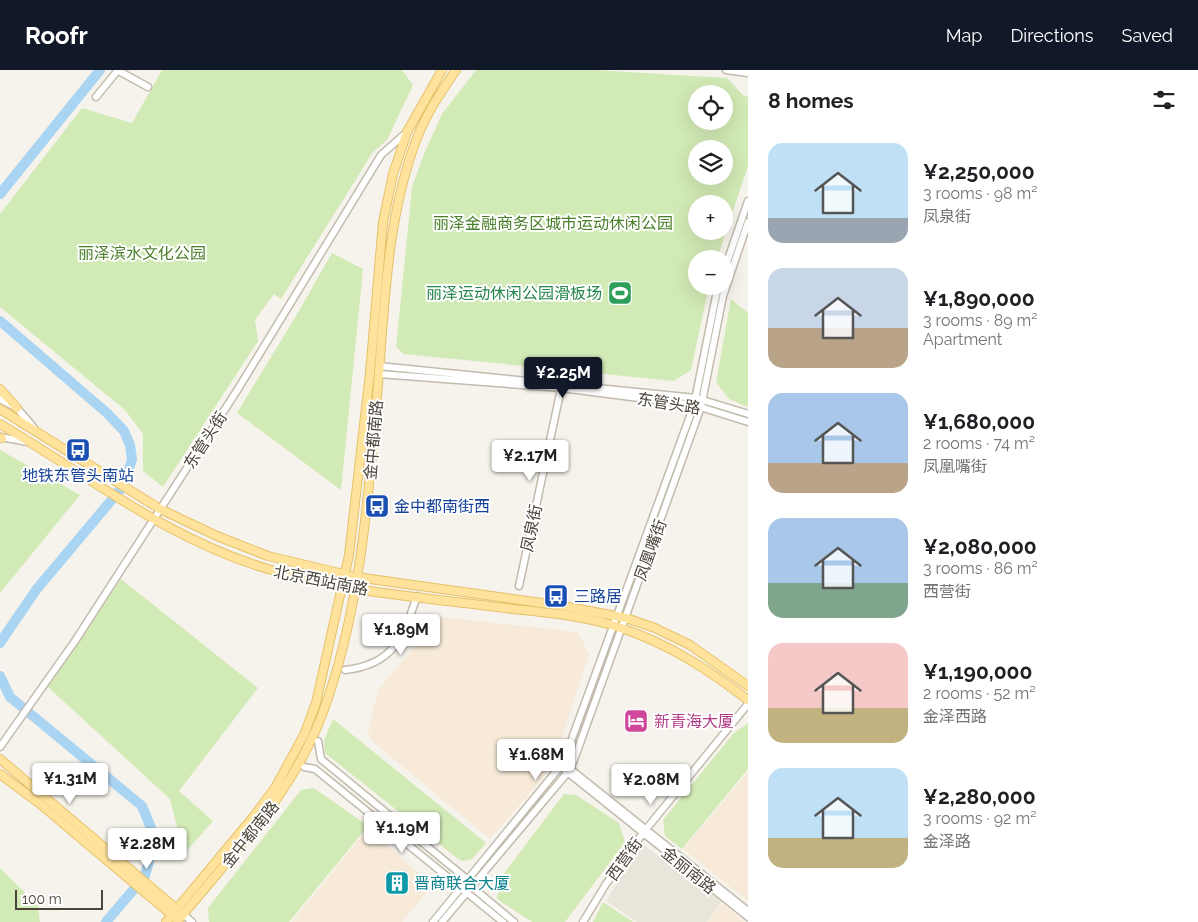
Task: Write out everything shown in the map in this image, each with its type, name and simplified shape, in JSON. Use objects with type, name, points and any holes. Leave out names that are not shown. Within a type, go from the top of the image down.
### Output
[{"type":"main road","name":"金中都南路","points":[[178,917],[254,816],[294,755],[316,704],[346,574],[370,374],[383,222],[393,174],[406,132],[442,70]]},
{"type":"main road","name":"金中都南路","points":[[166,922],[178,917],[262,821],[300,764],[329,697],[343,648],[367,505],[394,217],[404,178],[425,119],[456,70]]},
{"type":"main road","points":[[0,390],[17,408]]},
{"type":"main road","name":"北京西站南路","points":[[0,409],[160,509],[217,536],[268,556],[356,577],[562,606],[626,618],[662,631],[690,645],[748,686]]},
{"type":"main road","name":"北京西站南路","points":[[0,424],[154,520],[212,548],[266,569],[343,588],[550,613],[622,628],[684,655],[747,704]]},
{"type":"main road","points":[[0,758],[123,870]]},
{"type":"main road","points":[[0,774],[123,870],[178,917]]},
{"type":"street","points":[[96,97],[117,70],[148,86]]},
{"type":"street","points":[[726,70],[748,73]]},
{"type":"street","name":"东管头街","points":[[0,747],[154,520],[244,381],[381,155],[406,132]]},
{"type":"street","points":[[731,250],[748,201]]},
{"type":"street","name":"凤凰嘴街","points":[[433,922],[467,887],[569,770],[626,618],[698,403],[723,296],[748,222]]},
{"type":"street","name":"凤凰嘴街","points":[[442,922],[562,765],[698,403],[716,295]]},
{"type":"street","name":"东管头路","points":[[379,370],[562,386],[698,403],[748,414]]},
{"type":"street","name":"凤泉街","points":[[519,586],[562,386]]},
{"type":"street","points":[[0,398],[17,408],[38,433]]},
{"type":"street","name":"东管头路","points":[[698,403],[748,422]]},
{"type":"street","points":[[1,438],[31,442]]},
{"type":"street","points":[[345,670],[362,668],[375,663],[399,643],[417,596]]},
{"type":"street","name":"西营街","points":[[584,922],[597,896],[644,831],[747,704]]},
{"type":"street","points":[[318,741],[321,758],[467,887],[503,922]]},
{"type":"street","name":"金丽南路","points":[[562,765],[748,917]]},
{"type":"street","points":[[304,767],[314,769],[514,922]]},
{"type":"street","name":"金丽南路","points":[[644,831],[748,910]]},
{"type":"street","points":[[178,917],[192,922]]},
{"type":"shaded area","points":[[440,617],[578,632],[589,655],[559,747],[542,779],[490,839],[371,740],[368,731],[378,690]]},
{"type":"shaded area","points":[[748,772],[748,901],[683,849]]},
{"type":"shaded area","name":"晋商联合大厦","points":[[368,828],[425,879],[428,891],[402,922],[292,922]]},
{"type":"shaded area","points":[[642,844],[722,901],[707,922],[637,922],[606,901]]},
{"type":"shaded area","points":[[722,903],[744,922],[708,922]]},
{"type":"green space","name":"丽泽滨水文化公园","points":[[162,70],[402,70],[413,85],[387,140],[373,152],[281,299],[274,294],[255,320],[258,341],[163,487],[143,471],[143,434],[125,410],[0,307],[0,214],[82,108],[132,123]]},
{"type":"green space","name":"丽泽金融商务区城市运动休闲公园","points":[[476,70],[594,70],[727,78],[743,95],[748,97],[748,166],[733,211],[733,195],[688,195],[688,240],[723,240],[720,250],[688,250],[688,295],[707,295],[691,370],[674,381],[404,354],[396,347],[412,187],[442,114]]},
{"type":"green space","points":[[332,253],[363,269],[341,490],[237,413]]},
{"type":"green space","points":[[731,299],[748,313],[748,407],[729,399],[716,382]]},
{"type":"green space","points":[[0,450],[80,495],[0,593]]},
{"type":"green space","points":[[121,579],[258,688],[179,791],[213,821],[184,854],[170,799],[48,687]]},
{"type":"green space","points":[[333,719],[486,843],[472,859],[462,861],[457,858],[325,753],[324,740]]},
{"type":"green space","points":[[748,723],[748,769],[682,849],[665,836],[663,820],[733,734]]},
{"type":"green space","points":[[314,788],[368,826],[289,922],[209,922],[208,908],[301,790]]},
{"type":"green space","points":[[564,794],[576,795],[619,823],[625,842],[565,922],[532,922],[497,899],[499,880]]},
{"type":"green space","points":[[0,868],[38,905],[40,922],[0,922]]},
{"type":"green space","points":[[603,902],[633,922],[593,922]]},
{"type":"waterway","points":[[0,194],[100,70]]},
{"type":"waterway","points":[[0,321],[107,413],[124,431],[130,445],[132,459],[125,484],[36,590],[0,643]]},
{"type":"waterway","points":[[0,676],[10,697],[142,806],[155,838],[145,876],[106,922]]},
{"type":"place","name":"丽泽运动休闲公园滑板场","points":[[620,293]]},
{"type":"place","name":"地铁东管头南站","points":[[78,450]]},
{"type":"place","name":"金中都南街西","points":[[377,506]]},
{"type":"place","name":"三路居","points":[[556,596]]},
{"type":"place","name":"新青海大厦","points":[[636,721]]},
{"type":"place","name":"晋商联合大厦","points":[[397,883]]}]
